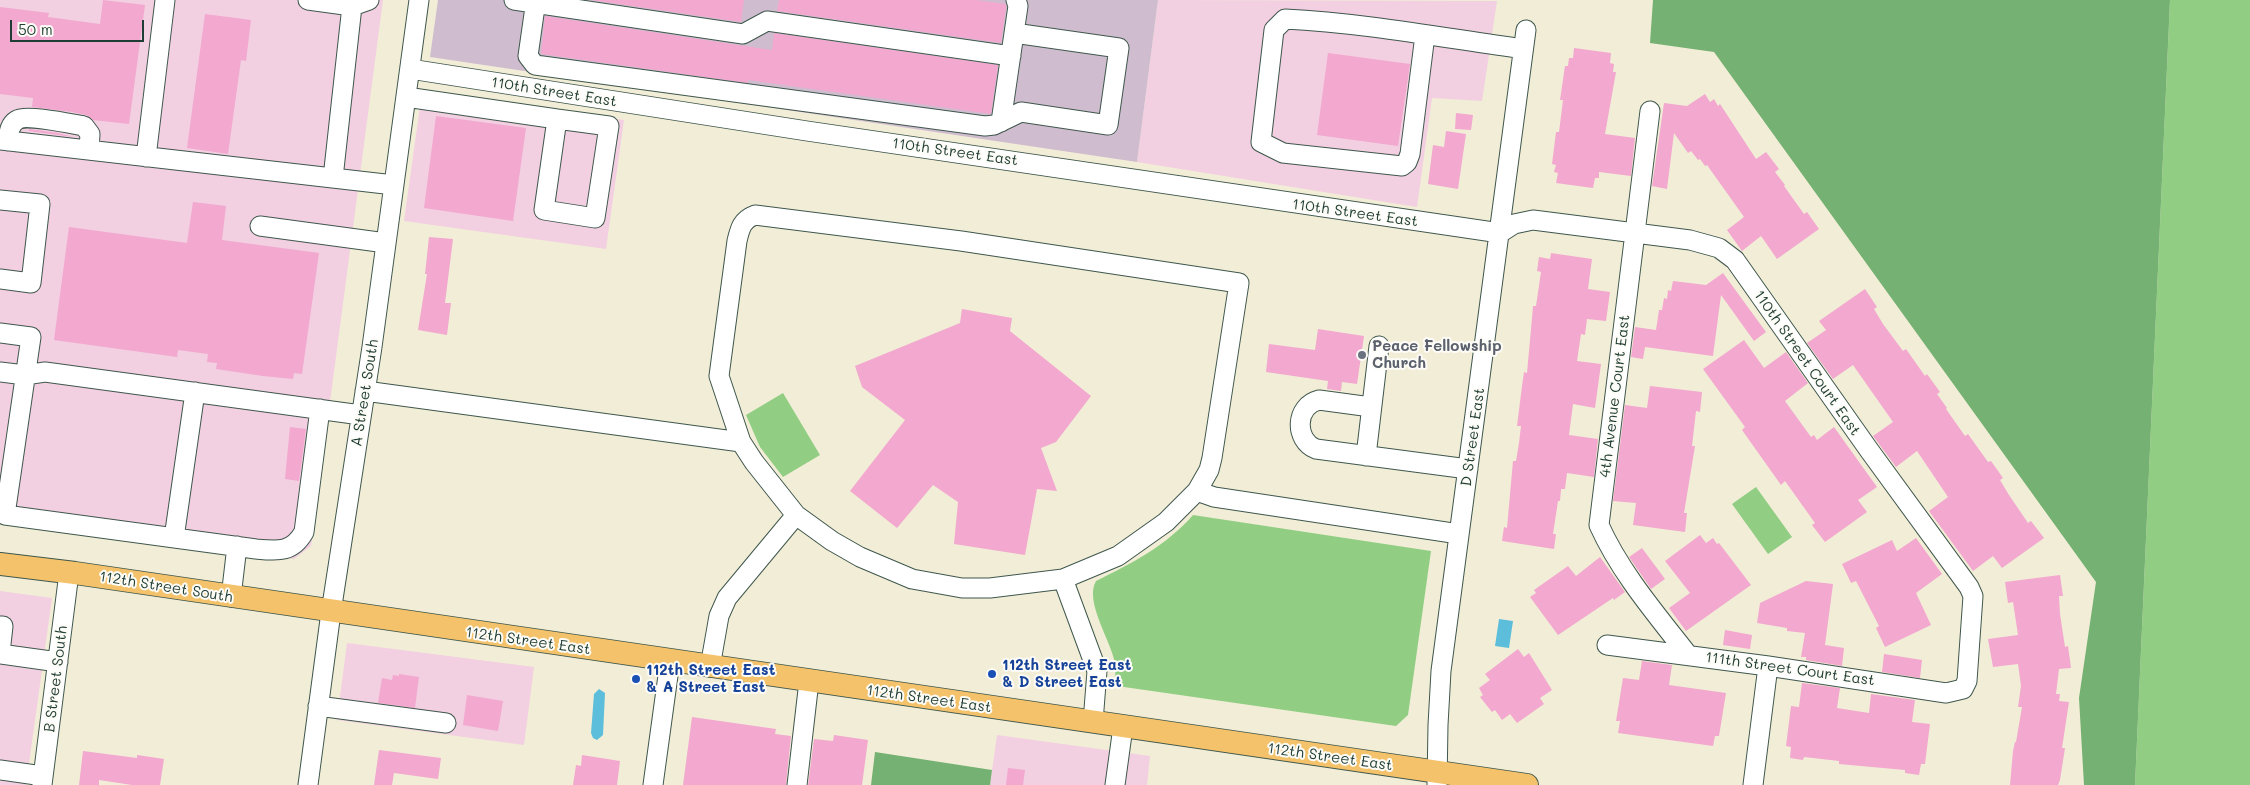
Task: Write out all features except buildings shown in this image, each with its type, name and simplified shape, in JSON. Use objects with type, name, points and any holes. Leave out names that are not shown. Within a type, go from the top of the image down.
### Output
[{"type":"main road","name":"112th Street South","points":[[0,564],[331,612]]},
{"type":"main road","name":"112th Street East","points":[[331,612],[1093,722],[1437,779],[1526,785]]},
{"type":"street","points":[[146,157],[165,0]]},
{"type":"street","points":[[308,0],[361,3],[333,178]]},
{"type":"street","name":"A Street South","points":[[308,785],[419,0]]},
{"type":"street","points":[[514,0],[743,34],[767,21],[1011,56]]},
{"type":"street","points":[[1001,122],[1018,6],[1016,0]]},
{"type":"street","points":[[536,2],[528,56],[535,65],[985,126],[1001,122],[1021,112],[1108,125],[1118,48],[1014,33]]},
{"type":"street","points":[[1425,35],[1410,154],[1407,162],[1402,166],[1283,153],[1261,142],[1274,30],[1285,19],[1332,21],[1523,49]]},
{"type":"street","name":"D Street East","points":[[1437,779],[1441,671],[1526,30]]},
{"type":"street","name":"110th Street East","points":[[410,69],[807,131],[1500,234]]},
{"type":"street","points":[[406,97],[609,126],[595,218],[544,210],[557,119]]},
{"type":"street","name":"4th Avenue Court East","points":[[1650,111],[1599,525],[1614,553],[1652,609],[1688,655]]},
{"type":"street","points":[[4,141],[394,185]]},
{"type":"street","points":[[0,200],[40,204],[30,283],[0,279]]},
{"type":"street","points":[[754,215],[961,241],[1239,283],[1212,458],[1209,470],[1197,491],[1166,522],[1118,556],[1063,579],[990,588],[962,588],[933,584],[912,578],[860,558],[832,541],[796,514],[759,469],[741,442],[719,376],[737,241],[740,228],[746,219],[754,215]]},
{"type":"street","name":"110th Street Court East","points":[[1500,234],[1514,224],[1533,220],[1712,245],[1735,260],[1869,450],[1969,586],[1973,596],[1967,681]]},
{"type":"street","points":[[260,226],[386,243]]},
{"type":"street","points":[[0,333],[30,337],[5,515],[279,552],[301,538],[304,532],[320,409]]},
{"type":"street","points":[[1366,456],[1379,346]]},
{"type":"street","points":[[0,372],[25,375],[45,372],[361,415]]},
{"type":"street","points":[[365,391],[741,442]]},
{"type":"street","points":[[174,538],[195,392]]},
{"type":"street","points":[[1371,407],[1319,400],[1311,402],[1302,414],[1301,433],[1310,446],[1366,456],[1468,469]]},
{"type":"street","points":[[1197,491],[1214,497],[1460,534]]},
{"type":"street","points":[[710,667],[719,616],[727,598],[796,514]]},
{"type":"street","points":[[231,597],[237,546]]},
{"type":"street","name":"B Street South","points":[[42,780],[69,573]]},
{"type":"street","points":[[1063,579],[1097,671],[1093,722]]},
{"type":"street","points":[[2,626],[0,654],[58,662]]},
{"type":"street","name":"111th Street Court East","points":[[1607,645],[1768,666],[1946,693],[1963,689],[1967,681]]},
{"type":"street","points":[[653,785],[670,661]]},
{"type":"street","points":[[1752,785],[1768,666]]},
{"type":"street","points":[[797,785],[809,681]]},
{"type":"street","points":[[318,706],[446,723]]},
{"type":"street","points":[[1115,785],[1123,727]]},
{"type":"street","points":[[0,770],[42,780]]},
{"type":"shaded area","points":[[0,0],[383,0],[311,546],[294,559],[0,523]]},
{"type":"shaded area","points":[[438,0],[1158,0],[1137,162],[430,57]]},
{"type":"shaded area","points":[[1158,0],[1497,1],[1482,101],[1432,98],[1417,207],[1137,162]]},
{"type":"shaded area","points":[[422,92],[624,120],[606,249],[404,221]]},
{"type":"shaded area","points":[[0,591],[52,598],[26,785],[0,785]]},
{"type":"shaded area","points":[[347,643],[534,667],[524,745],[337,720]]},
{"type":"shaded area","points":[[997,735],[1150,756],[1147,785],[990,785]]},
{"type":"green space","points":[[1653,0],[2170,0],[2135,785],[2084,785],[2079,698],[2096,582],[1714,52],[1650,43]]},
{"type":"green space","points":[[2170,0],[2250,0],[2250,785],[2135,785]]},
{"type":"green space","points":[[783,393],[820,455],[783,477],[760,447],[746,415]]},
{"type":"green space","points":[[1756,487],[1792,537],[1768,554],[1732,504]]},
{"type":"green space","points":[[1193,515],[1431,551],[1408,715],[1396,726],[1117,686],[1113,654],[1093,599],[1093,589],[1096,581],[1160,545]]},
{"type":"green space","points":[[875,752],[992,770],[990,785],[871,785]]},
{"type":"water","points":[[1499,619],[1513,621],[1509,648],[1495,646]]},
{"type":"water","points":[[599,689],[605,693],[603,735],[597,740],[593,738],[591,733],[594,694]]},
{"type":"place","name":"Peace Fellowship Church","points":[[1362,355]]},
{"type":"place","name":"112th Street East & D Street East","points":[[992,674]]},
{"type":"place","name":"112th Street East & A Street East","points":[[636,679]]}]
